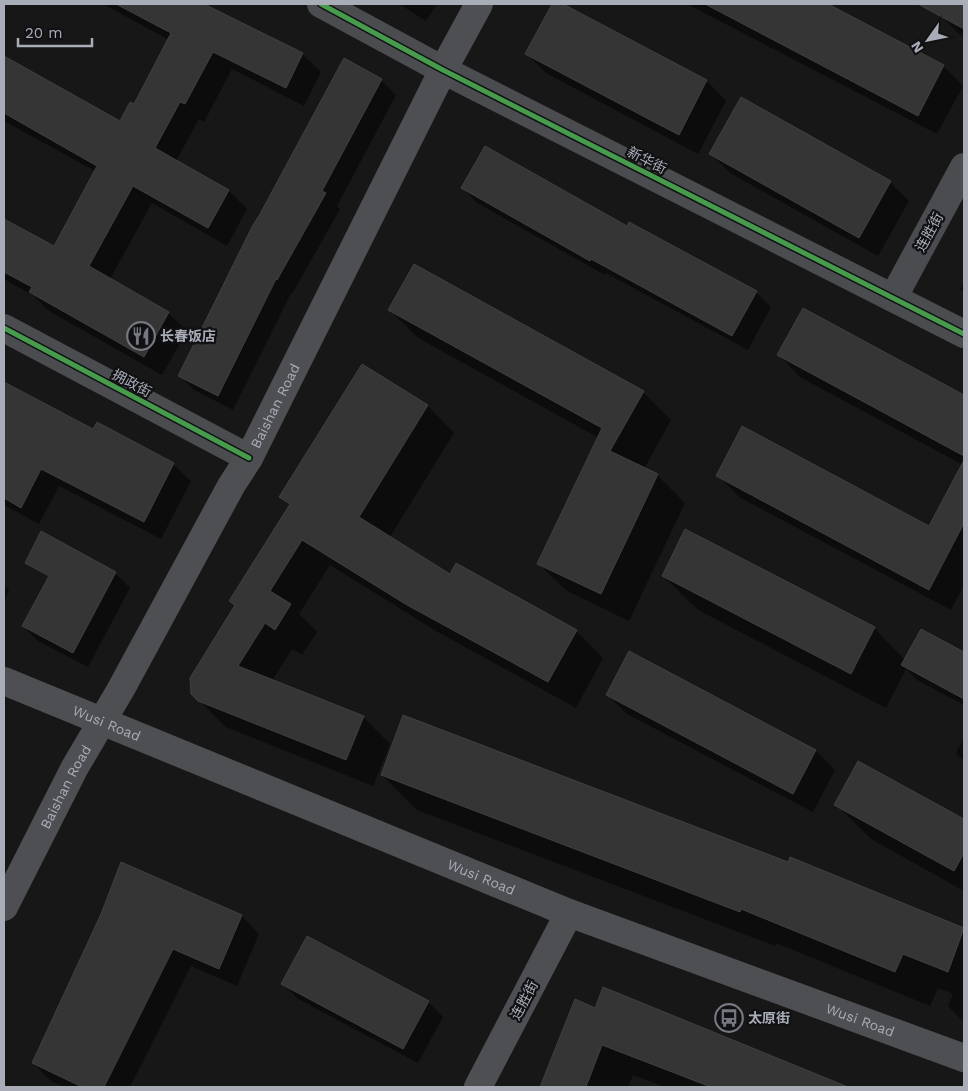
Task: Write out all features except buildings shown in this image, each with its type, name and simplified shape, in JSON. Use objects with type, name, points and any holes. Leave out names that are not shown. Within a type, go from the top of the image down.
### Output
[{"type":"main road","name":"Baishan Road","points":[[4,907],[75,767],[121,689],[231,486],[249,458],[443,70],[479,4]]},
{"type":"main road","name":"Wusi Road","points":[[4,682],[570,913],[964,1058]]},
{"type":"main road","name":"连胜街","points":[[478,1087],[570,913]]},
{"type":"street","name":"新华街","points":[[321,4],[443,70],[964,334]]},
{"type":"street","name":"连胜街","points":[[893,298],[964,167]]},
{"type":"street","name":"拥政街","points":[[4,328],[249,458]]},
{"type":"cycle path","points":[[321,4],[443,70],[964,334]]},
{"type":"cycle path","points":[[4,328],[249,458]]},
{"type":"place","name":"长春饭店","points":[[141,336]]},
{"type":"place","name":"太原街","points":[[729,1018]]}]
